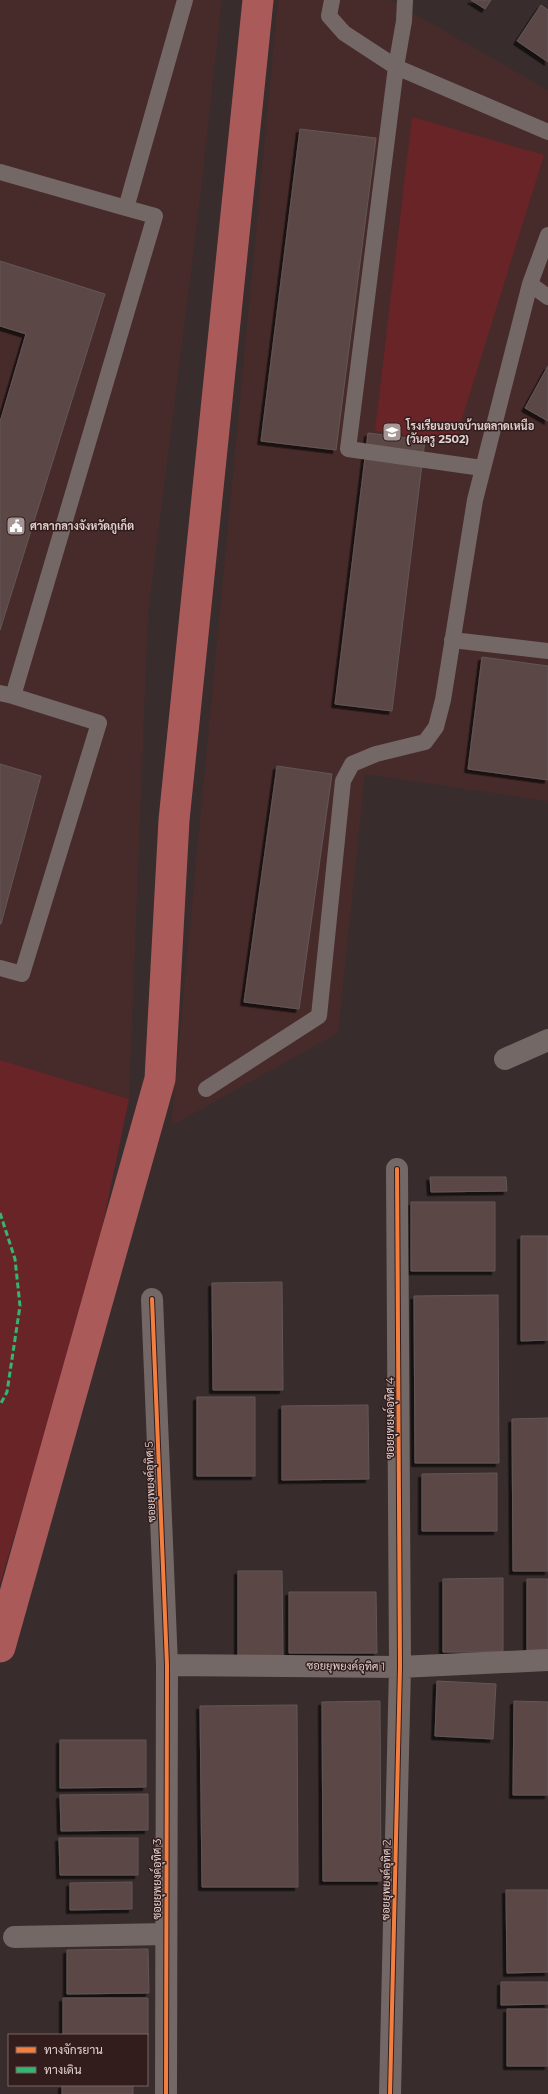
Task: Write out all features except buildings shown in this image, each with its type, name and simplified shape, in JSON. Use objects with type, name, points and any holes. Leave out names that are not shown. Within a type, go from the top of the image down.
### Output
[{"type":"street","points":[[505,1059],[548,1040]]},
{"type":"street","name":"ซอยยุพยงค์อุทิศ 4","points":[[397,1169],[400,1667]]},
{"type":"street","name":"ซอยยุพยงค์อุทิศ 5","points":[[152,1299],[167,1665]]},
{"type":"street","name":"ซอยยุพยงค์อุทิศ 1","points":[[167,1665],[400,1667],[548,1660]]},
{"type":"street","name":"ซอยยุพยงค์อุทิศ 3","points":[[166,2094],[167,1665]]},
{"type":"street","name":"ซอยยุพยงค์อุทิศ 2","points":[[390,2094],[400,1667]]},
{"type":"street","points":[[14,1937],[166,1934]]},
{"type":"lane","points":[[126,208],[185,0]]},
{"type":"lane","points":[[332,0],[329,16],[344,33],[396,67],[548,132]]},
{"type":"lane","points":[[405,0],[404,21],[396,67],[348,449],[482,468]]},
{"type":"lane","points":[[0,172],[155,216],[6,695],[99,723],[22,974],[0,968]]},
{"type":"lane","points":[[206,1089],[319,1016],[344,780],[347,770],[352,764],[376,754],[425,742],[436,727],[443,700],[474,500],[530,284],[548,235]]},
{"type":"lane","points":[[530,284],[548,297]]},
{"type":"lane","points":[[452,640],[548,651]]},
{"type":"shaded area","points":[[0,0],[222,0],[197,226],[148,615],[129,1099],[0,1060]]},
{"type":"shaded area","name":"โรงเรียนอบจบ้านตลาดเหนือ (วันครู 2502)","points":[[278,0],[390,0],[548,90],[548,801],[365,774],[338,1033],[171,1126]]},
{"type":"shaded area","points":[[412,117],[544,155],[455,441],[375,431]]},
{"type":"shaded area","points":[[0,1060],[129,1099],[91,1281],[0,1584]]},
{"type":"waterway","points":[[0,1647],[160,1079],[174,820],[258,0]]},
{"type":"marked path","points":[[0,1213],[15,1259],[20,1306],[7,1392],[0,1405]]},
{"type":"cycle path","points":[[390,2094],[400,1667],[397,1169]]},
{"type":"cycle path","points":[[152,1299],[167,1665],[166,2094]]},
{"type":"place","name":"โรงเรียนอบจบ้านตลาดเหนือ (วันครู 2502)","points":[[392,432]]},
{"type":"place","name":"ศาลากลางจังหวัดภูเก็ต","points":[[16,526]]}]
